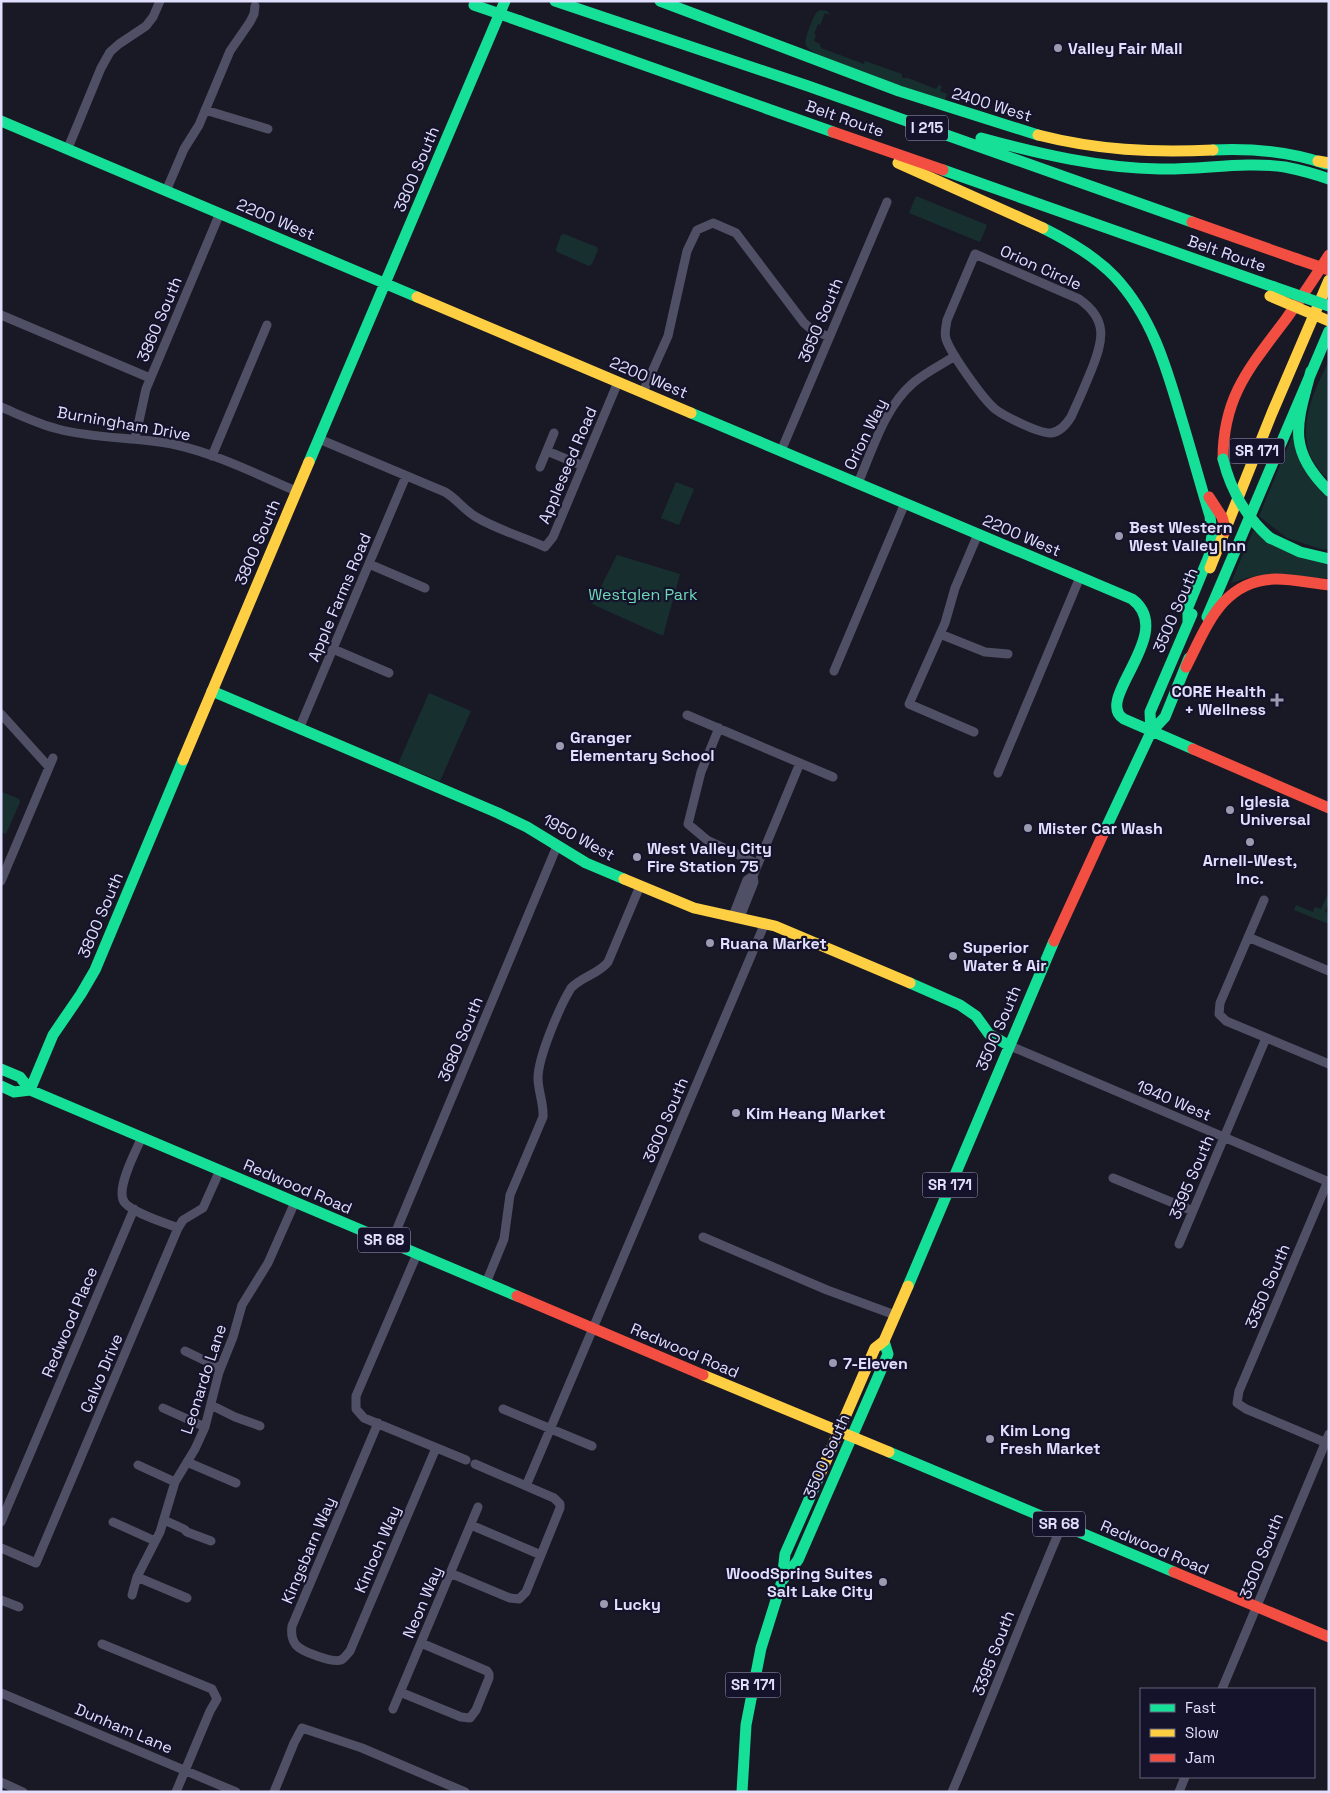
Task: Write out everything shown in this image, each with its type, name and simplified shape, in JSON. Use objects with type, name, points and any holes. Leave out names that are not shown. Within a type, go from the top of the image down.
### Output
[{"type":"main road","name":"3800 South","points":[[30,1090],[53,1035],[81,994],[94,970],[505,1]]},
{"type":"main road","name":"Belt Route","points":[[556,1],[808,86],[1329,270]]},
{"type":"main road","name":"2400 West","points":[[660,1],[909,95],[1050,138],[1106,148],[1145,152],[1264,148],[1291,152],[1325,163]]},
{"type":"main road","name":"Belt Route","points":[[469,3],[1201,262],[1272,291],[1329,306]]},
{"type":"main road","points":[[808,86],[871,103],[984,139],[1081,162],[1120,167],[1160,169],[1266,164],[1298,169],[1329,179]]},
{"type":"main road","name":"2200 West","points":[[1,120],[1132,599],[1139,604],[1147,619],[1146,632],[1116,700],[1117,713],[1121,718],[1329,808]]},
{"type":"main road","points":[[813,124],[983,202],[1047,229],[1079,247],[1108,269],[1124,286],[1136,302],[1156,338],[1210,516],[1212,545],[1188,607],[1188,623]]},
{"type":"main road","points":[[1329,255],[1236,390],[1224,422],[1222,440],[1223,459],[1229,482],[1240,506],[1250,520],[1270,538],[1300,552],[1329,559]]},
{"type":"main road","name":"3500 South","points":[[1151,732],[1150,712],[1329,280]]},
{"type":"main road","points":[[1272,291],[1329,321]]},
{"type":"main road","name":"3500 South","points":[[742,1792],[746,1734],[754,1683],[762,1648],[782,1581],[784,1554],[875,1348],[884,1342],[1008,1045],[1062,924],[1151,732],[1165,717],[1329,331]]},
{"type":"main road","points":[[1311,371],[1298,421],[1299,443],[1303,459],[1311,474],[1329,492]]},
{"type":"main road","points":[[1201,483],[1222,516],[1226,524],[1226,531]]},
{"type":"main road","points":[[1186,667],[1217,607],[1226,596],[1237,588],[1249,583],[1270,579],[1329,585]]},
{"type":"main road","name":"1950 West","points":[[212,691],[527,826],[586,863],[640,886],[694,908],[765,923],[960,1004],[976,1016],[989,1034],[1008,1045]]},
{"type":"main road","name":"Redwood Road","points":[[1,1069],[20,1077],[30,1090],[1329,1638]]},
{"type":"main road","name":"Redwood Road","points":[[1,1086],[14,1092],[30,1090]]},
{"type":"main road","name":"3500 South","points":[[782,1581],[798,1560],[888,1354],[884,1342]]},
{"type":"street","points":[[68,148],[101,68],[110,52],[118,44],[146,26],[160,1]]},
{"type":"street","points":[[166,190],[184,149],[199,125],[226,59],[250,22],[255,6]]},
{"type":"street","points":[[205,110],[268,129]]},
{"type":"street","name":"3650 South","points":[[781,451],[886,202]]},
{"type":"street","name":"3860 South","points":[[135,439],[141,406],[150,378],[220,213]]},
{"type":"street","points":[[643,392],[668,336],[688,251],[697,230],[713,223],[736,233],[804,323],[811,329],[830,337]]},
{"type":"street","name":"Orion Circle","points":[[975,254],[1062,290],[1086,304],[1092,310],[1100,325],[1102,344],[1071,417],[1060,430],[1049,433],[1018,422],[995,409],[980,392],[955,356],[946,339],[945,329],[975,254]]},
{"type":"street","points":[[1,315],[150,378]]},
{"type":"street","points":[[212,456],[267,325]]},
{"type":"street","name":"Orion Way","points":[[858,483],[883,424],[899,398],[918,380],[955,356]]},
{"type":"street","name":"Appleseed Road","points":[[319,439],[445,492],[478,518],[545,546],[553,537],[618,382]]},
{"type":"street","name":"Burningham Drive","points":[[1,407],[58,429],[82,434],[171,444],[212,456],[296,492]]},
{"type":"street","points":[[540,467],[554,433]]},
{"type":"street","points":[[546,451],[583,466]]},
{"type":"street","name":"Apple Farms Road","points":[[299,729],[406,476]]},
{"type":"street","points":[[834,671],[905,503]]},
{"type":"street","points":[[974,732],[909,704],[940,634],[955,588],[978,534]]},
{"type":"street","points":[[368,564],[425,588]]},
{"type":"street","points":[[998,773],[1080,578]]},
{"type":"street","points":[[940,634],[985,652],[1008,654]]},
{"type":"street","points":[[333,649],[389,673]]},
{"type":"street","points":[[1,714],[49,767]]},
{"type":"street","points":[[687,715],[833,777]]},
{"type":"street","points":[[719,728],[701,772],[688,824],[696,833],[707,840],[758,864]]},
{"type":"street","points":[[1,881],[53,758]]},
{"type":"street","points":[[736,917],[735,908],[747,880],[753,876],[800,763]]},
{"type":"street","name":"3680 South","points":[[391,1243],[557,846]]},
{"type":"street","points":[[486,1283],[504,1239],[510,1195],[543,1117],[544,1108],[538,1081],[540,1061],[571,988],[578,980],[604,968],[608,962],[640,886]]},
{"type":"street","points":[[1264,900],[1220,1003],[1219,1014],[1224,1020],[1329,1064]]},
{"type":"street","name":"3600 South","points":[[526,1486],[765,923]]},
{"type":"street","points":[[1248,937],[1329,971]]},
{"type":"street","name":"3395 South","points":[[1179,1244],[1266,1038]]},
{"type":"street","name":"1940 West","points":[[1008,1045],[1328,1182]]},
{"type":"street","points":[[142,1137],[121,1192],[125,1203],[134,1209],[178,1228]]},
{"type":"street","name":"Calvo Drive","points":[[1,1548],[36,1563],[178,1228],[183,1220],[203,1208],[220,1170]]},
{"type":"street","points":[[1114,1178],[1192,1211]]},
{"type":"street","name":"3350 South","points":[[1328,1182],[1239,1391],[1237,1403],[1244,1408],[1328,1440]]},
{"type":"street","name":"Leonardo Lane","points":[[132,1595],[137,1577],[164,1520],[175,1482],[205,1427],[220,1368],[233,1337],[242,1305],[268,1263],[295,1202]]},
{"type":"street","name":"Redwood Place","points":[[1,1522],[134,1209]]},
{"type":"street","points":[[702,1237],[827,1290],[895,1315]]},
{"type":"street","points":[[416,1254],[356,1396],[356,1409],[359,1414],[378,1423],[554,1498],[560,1504],[559,1512],[526,1592],[519,1599],[510,1598],[450,1573]]},
{"type":"street","points":[[185,1351],[220,1368]]},
{"type":"street","points":[[211,1405],[260,1426]]},
{"type":"street","points":[[163,1408],[205,1427]]},
{"type":"street","points":[[503,1409],[592,1446]]},
{"type":"street","name":"Kingsbarn Way","points":[[341,1660],[328,1660],[300,1648],[295,1644],[291,1632],[378,1423]]},
{"type":"street","name":"3300 South","points":[[1222,1688],[1328,1440]]},
{"type":"street","name":"Kinloch Way","points":[[341,1660],[350,1651],[436,1448]]},
{"type":"street","points":[[187,1462],[236,1483]]},
{"type":"street","points":[[138,1465],[175,1482]]},
{"type":"street","name":"Neon Way","points":[[393,1709],[478,1507]]},
{"type":"street","points":[[164,1520],[184,1529],[186,1532],[211,1541]]},
{"type":"street","points":[[113,1522],[155,1542]]},
{"type":"street","points":[[471,1525],[541,1555]]},
{"type":"street","name":"3395 South","points":[[952,1792],[1062,1525]]},
{"type":"street","points":[[137,1577],[187,1598]]},
{"type":"street","points":[[1,1600],[19,1607]]},
{"type":"street","points":[[400,1692],[461,1717],[470,1718],[474,1715],[480,1702],[489,1674],[483,1669],[421,1643]]},
{"type":"street","points":[[102,1644],[212,1689],[217,1699],[210,1711],[176,1792]]},
{"type":"street","name":"Dunham Lane","points":[[1,1692],[236,1792]]},
{"type":"street","points":[[274,1792],[302,1728],[362,1748],[465,1792]]},
{"type":"street","points":[[1179,1792],[1185,1778]]},
{"type":"street","points":[[1,1782],[23,1792]]},
{"type":"green space","points":[[820,10],[827,11],[830,15],[825,13],[814,34],[816,35],[814,41],[820,44],[821,48],[864,64],[865,61],[902,74],[902,78],[908,78],[936,89],[939,85],[942,86],[940,91],[947,94],[945,100],[872,76],[815,53],[807,47],[806,40],[814,17]]},
{"type":"green space","points":[[916,196],[987,225],[980,242],[909,213]]},
{"type":"green space","points":[[564,234],[597,247],[598,250],[592,264],[589,266],[557,252],[556,249],[561,235]]},
{"type":"green space","points":[[1329,361],[1329,480],[1317,467],[1309,453],[1306,438],[1306,422],[1315,391]]},
{"type":"green space","points":[[1293,434],[1329,497],[1329,550],[1287,538],[1259,516]]},
{"type":"green space","points":[[676,482],[694,489],[679,525],[661,518]]},
{"type":"green space","points":[[1253,531],[1329,562],[1329,578],[1250,577],[1231,583]]},
{"type":"green space","name":"Westglen Park","points":[[617,555],[680,574],[663,636],[592,604]]},
{"type":"green space","points":[[429,693],[471,711],[440,781],[398,764]]},
{"type":"green space","points":[[2,792],[19,799],[20,802],[6,834],[1,832]]},
{"type":"green space","points":[[1329,891],[1329,902],[1325,912],[1329,913],[1329,924],[1294,910],[1296,905],[1313,912],[1315,907],[1321,909]]},
{"type":"traffic: fast","points":[[309,462],[505,1]]},
{"type":"traffic: fast","points":[[555,1],[808,86],[1192,222]]},
{"type":"traffic: fast","points":[[660,1],[899,91],[1038,135]]},
{"type":"traffic: fast","points":[[474,5],[520,21]]},
{"type":"traffic: fast","points":[[520,21],[833,132]]},
{"type":"traffic: fast","points":[[1,121],[417,297]]},
{"type":"traffic: fast","points":[[981,138],[1047,155],[1115,166],[1176,169],[1270,165],[1296,169],[1329,179]]},
{"type":"traffic: fast","points":[[1213,150],[1270,151],[1326,164]]},
{"type":"traffic: fast","points":[[943,170],[1274,287]]},
{"type":"traffic: fast","points":[[1043,228],[1099,262],[1115,277],[1139,309],[1163,361],[1210,516],[1212,535],[1209,556],[1188,607],[1188,623]]},
{"type":"traffic: fast","points":[[1274,287],[1329,306]]},
{"type":"traffic: fast","points":[[1207,617],[1329,331]]},
{"type":"traffic: fast","points":[[1311,371],[1299,421],[1299,435],[1306,462],[1315,476],[1329,491]]},
{"type":"traffic: fast","points":[[691,413],[1132,599],[1144,613],[1146,629],[1141,647],[1118,697],[1117,710],[1124,719],[1193,749]]},
{"type":"traffic: fast","points":[[1223,459],[1230,482],[1240,502],[1253,521],[1270,538]]},
{"type":"traffic: fast","points":[[1270,538],[1300,552],[1329,559]]},
{"type":"traffic: fast","points":[[1151,732],[1150,712],[1192,614]]},
{"type":"traffic: fast","points":[[1105,830],[1151,732],[1165,717],[1189,658]]},
{"type":"traffic: fast","points":[[212,691],[498,813],[527,827],[586,863],[624,879]]},
{"type":"traffic: fast","points":[[30,1090],[53,1035],[95,970],[183,760]]},
{"type":"traffic: fast","points":[[908,1286],[1054,941]]},
{"type":"traffic: fast","points":[[910,983],[960,1005],[976,1016],[989,1034],[1008,1045]]},
{"type":"traffic: fast","points":[[1,1069],[20,1077],[30,1090]]},
{"type":"traffic: fast","points":[[1,1086],[14,1092],[30,1090],[517,1296]]},
{"type":"traffic: fast","points":[[782,1581],[798,1560],[888,1354],[884,1341]]},
{"type":"traffic: fast","points":[[889,1452],[1174,1572]]},
{"type":"traffic: fast","points":[[742,1792],[746,1725],[761,1648],[782,1581],[785,1554],[819,1477]]},
{"type":"traffic: slow","points":[[1038,135],[1082,144],[1146,151],[1213,150]]},
{"type":"traffic: slow","points":[[1318,161],[1329,163]]},
{"type":"traffic: slow","points":[[898,163],[1043,228]]},
{"type":"traffic: slow","points":[[1210,568],[1272,413],[1329,280]]},
{"type":"traffic: slow","points":[[1270,296],[1329,321]]},
{"type":"traffic: slow","points":[[417,297],[691,413]]},
{"type":"traffic: slow","points":[[183,760],[309,462]]},
{"type":"traffic: slow","points":[[624,879],[694,908],[775,926],[910,983]]},
{"type":"traffic: slow","points":[[819,1477],[875,1348],[884,1341],[908,1286]]},
{"type":"traffic: slow","points":[[703,1375],[889,1452]]},
{"type":"traffic: jam","points":[[833,132],[943,170]]},
{"type":"traffic: jam","points":[[1192,222],[1297,259]]},
{"type":"traffic: jam","points":[[1223,459],[1224,437],[1228,417],[1241,383],[1329,255]]},
{"type":"traffic: jam","points":[[1297,259],[1329,270]]},
{"type":"traffic: jam","points":[[1209,497],[1222,517],[1226,531]]},
{"type":"traffic: jam","points":[[1186,667],[1209,621],[1229,596],[1242,587],[1257,581],[1276,579],[1329,585]]},
{"type":"traffic: jam","points":[[1193,749],[1329,808]]},
{"type":"traffic: jam","points":[[1054,941],[1105,830]]},
{"type":"traffic: jam","points":[[517,1296],[703,1375]]},
{"type":"traffic: jam","points":[[1174,1572],[1329,1637]]},
{"type":"place","name":"Valley Fair Mall","points":[[1058,48]]},
{"type":"place","name":"Best Western West Valley Inn","points":[[1119,536]]},
{"type":"place","name":"CORE Health + Wellness","points":[[1277,700]]},
{"type":"place","name":"Granger Elementary School","points":[[560,746]]},
{"type":"place","name":"Iglesia Universal","points":[[1230,810]]},
{"type":"place","name":"Mister Car Wash","points":[[1028,828]]},
{"type":"place","name":"Arnell-West, Inc.","points":[[1250,842]]},
{"type":"place","name":"West Valley City Fire Station 75","points":[[637,857]]},
{"type":"place","name":"Ruana Market","points":[[710,943]]},
{"type":"place","name":"Superior Water & Air","points":[[953,956]]},
{"type":"place","name":"Kim Heang Market","points":[[736,1113]]},
{"type":"place","name":"7-Eleven","points":[[833,1363]]},
{"type":"place","name":"Kim Long Fresh Market","points":[[990,1439]]},
{"type":"place","name":"WoodSpring Suites Salt Lake City","points":[[883,1582]]},
{"type":"place","name":"Lucky","points":[[604,1604]]}]
